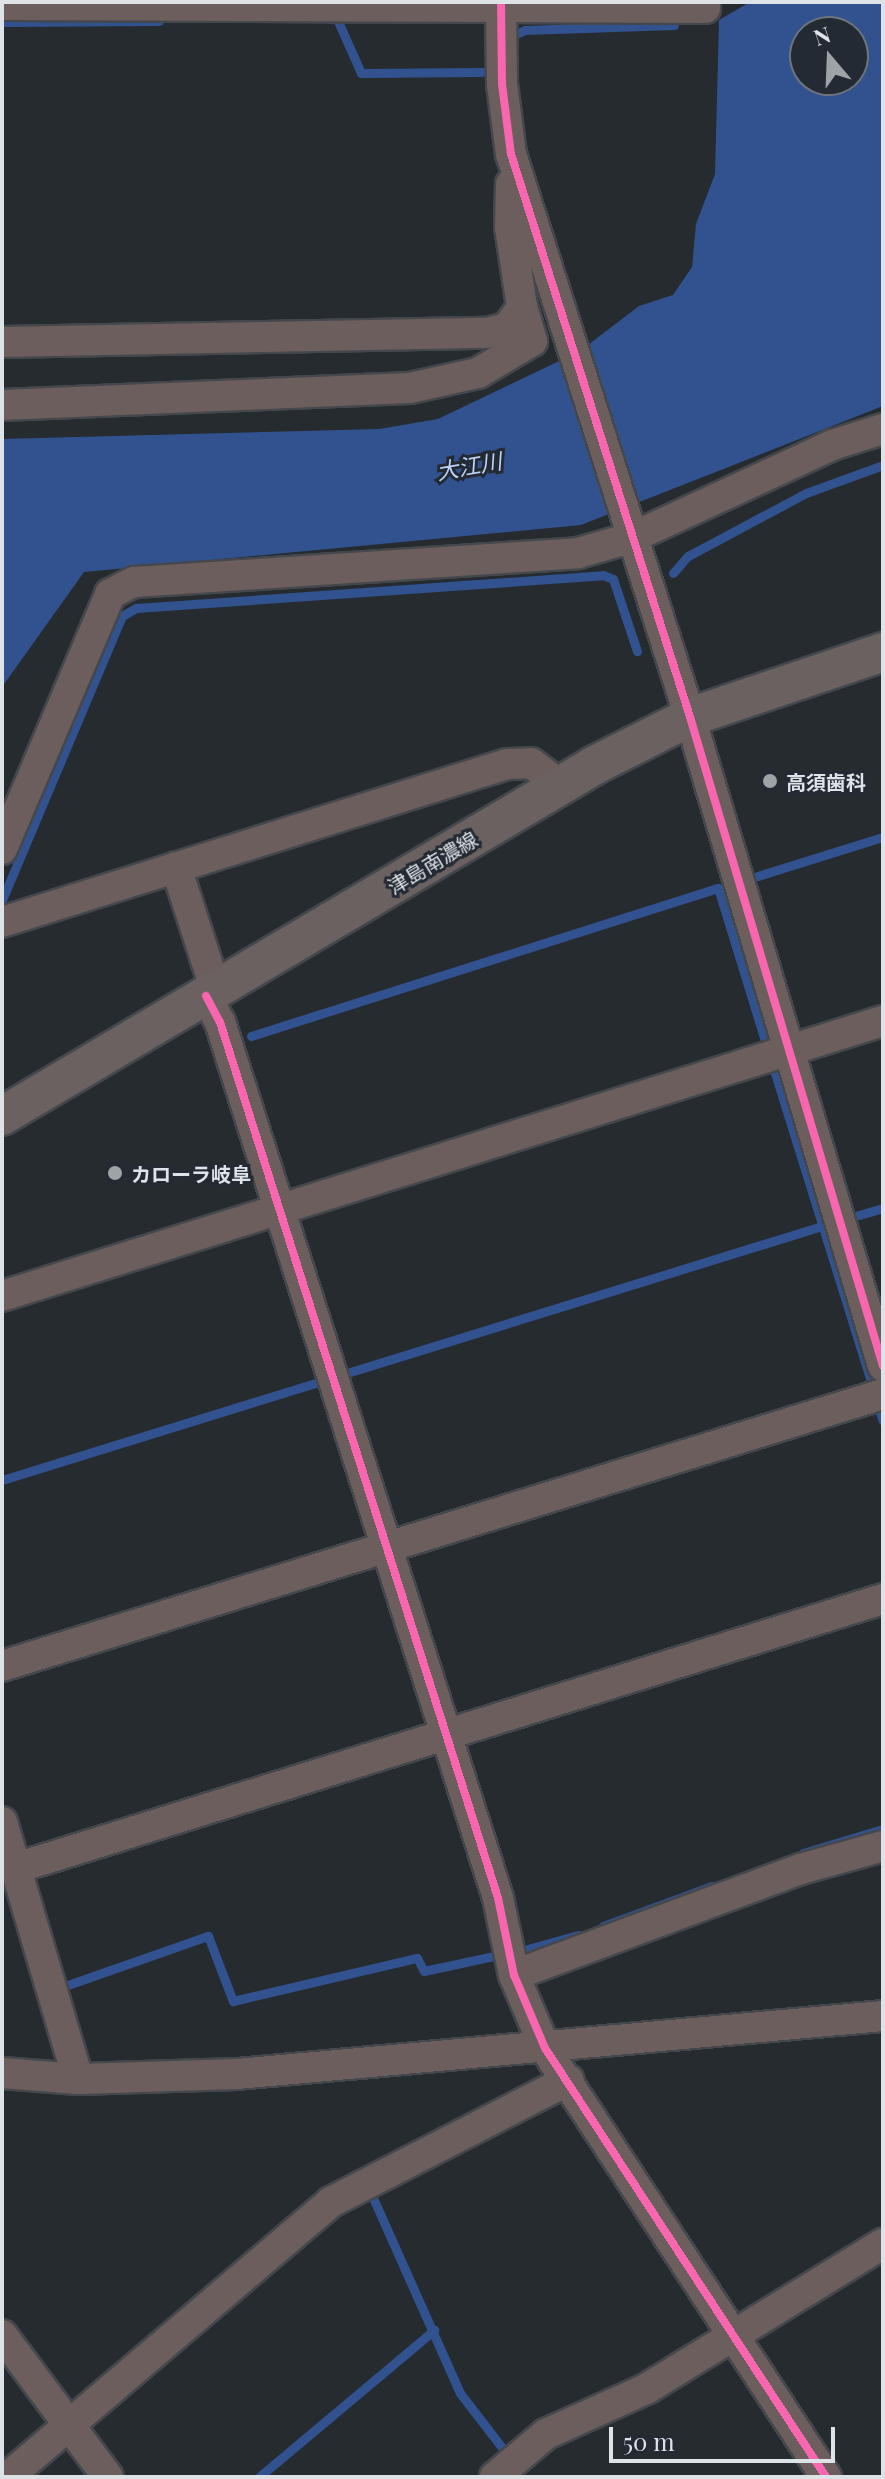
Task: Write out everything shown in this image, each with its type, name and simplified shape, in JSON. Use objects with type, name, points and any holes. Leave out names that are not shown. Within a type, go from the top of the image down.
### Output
[{"type":"main road","name":"津島南濃線","points":[[2,1116],[560,785],[690,717],[883,652]]},
{"type":"street","points":[[2,5],[106,3],[705,8],[705,2]]},
{"type":"street","points":[[2,405],[410,388],[478,373],[532,341],[522,307],[510,227],[511,154],[502,84],[501,5]]},
{"type":"street","points":[[511,154],[690,717],[787,1053],[883,1366]]},
{"type":"street","points":[[2,342],[487,333],[507,328],[522,307]]},
{"type":"street","points":[[2,849],[110,594],[134,582],[578,553],[832,445],[883,429]]},
{"type":"street","points":[[2,922],[507,764],[531,763],[560,785]]},
{"type":"street","points":[[176,867],[211,994],[498,1898],[514,1975],[545,2048],[826,2477]]},
{"type":"street","points":[[2,1296],[883,1021]]},
{"type":"street","points":[[2,1666],[883,1394]]},
{"type":"street","points":[[78,2079],[7,1845],[446,1734],[883,1599]]},
{"type":"street","points":[[514,1975],[801,1869],[883,1846]]},
{"type":"street","points":[[2,2073],[78,2079],[237,2074],[883,2016]]},
{"type":"street","points":[[8,2477],[331,2202],[568,2080]]},
{"type":"street","points":[[495,2477],[546,2434],[646,2389],[883,2244]]},
{"type":"street","points":[[2,2335],[108,2477]]},
{"type":"water","name":"大江川","points":[[750,2],[883,2],[883,406],[581,525],[84,572],[2,687],[2,439],[379,429],[438,419],[580,351],[639,306],[673,295],[692,267],[696,224],[715,174],[719,20]]},
{"type":"waterway","points":[[329,19],[337,19],[361,73],[482,72]]},
{"type":"waterway","points":[[2,22],[159,21]]},
{"type":"waterway","points":[[516,34],[525,30],[674,25]]},
{"type":"waterway","points":[[673,573],[688,556],[806,493],[883,465]]},
{"type":"waterway","points":[[2,900],[122,616],[136,608],[603,575],[613,579],[637,651]]},
{"type":"waterway","points":[[748,879],[883,837]]},
{"type":"waterway","points":[[251,1036],[718,888],[765,1041]]},
{"type":"waterway","points":[[774,1070],[870,1379]]},
{"type":"waterway","points":[[852,1217],[883,1208]]},
{"type":"waterway","points":[[347,1373],[823,1226]]},
{"type":"waterway","points":[[2,1480],[321,1381]]},
{"type":"waterway","points":[[880,1412],[883,1421]]},
{"type":"waterway","points":[[803,1853],[883,1829]]},
{"type":"waterway","points":[[603,1926],[712,1886]]},
{"type":"waterway","points":[[524,1950],[578,1935]]},
{"type":"waterway","points":[[60,1980],[62,1987],[208,1936],[233,2001],[417,1958],[424,1971],[494,1956]]},
{"type":"waterway","points":[[370,2191],[460,2393],[506,2453]]},
{"type":"waterway","points":[[259,2477],[434,2330]]},
{"type":"cycle path","points":[[501,2],[502,84],[511,154],[690,717],[883,1366]]},
{"type":"cycle path","points":[[206,996],[220,1022],[498,1898],[514,1975],[545,2048],[826,2477]]},
{"type":"place","name":"高須歯科","points":[[770,781]]},
{"type":"place","name":"カローラ岐阜","points":[[115,1173]]}]
